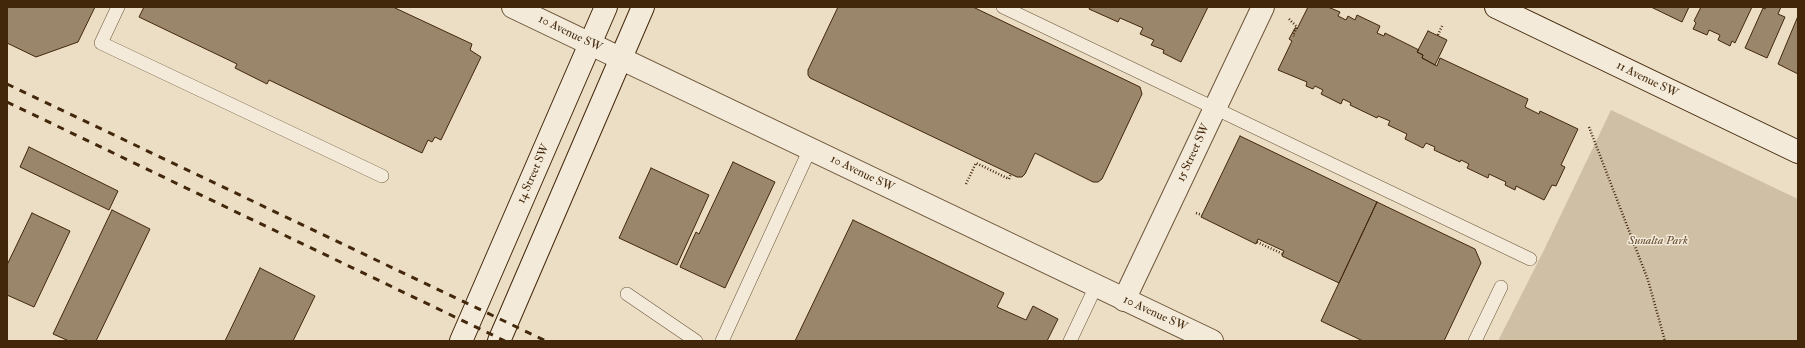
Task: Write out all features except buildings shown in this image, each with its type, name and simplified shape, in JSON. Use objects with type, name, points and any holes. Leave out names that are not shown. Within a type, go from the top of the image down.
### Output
[{"type":"street","name":"10 Avenue SW","points":[[513,7],[1212,341]]},
{"type":"street","name":"14 Street SW","points":[[461,341],[606,7]]},
{"type":"street","points":[[499,341],[643,7]]},
{"type":"street","name":"15 Street SW","points":[[1124,300],[1263,7]]},
{"type":"street","name":"11 Avenue SW","points":[[1496,7],[1798,152]]},
{"type":"lane","points":[[118,7],[102,43],[382,176]]},
{"type":"lane","points":[[1003,7],[1530,259]]},
{"type":"lane","points":[[722,341],[810,149]]},
{"type":"lane","points":[[1070,341],[1096,286]]},
{"type":"lane","points":[[1475,341],[1501,287]]},
{"type":"lane","points":[[627,294],[696,341]]},
{"type":"path","points":[[1289,19],[1297,26],[1293,35],[1294,36]]},
{"type":"path","points":[[1438,35],[1443,24]]},
{"type":"path","points":[[1589,127],[1648,280],[1666,341]]},
{"type":"path","points":[[966,184],[976,163],[1009,179],[1011,174]]},
{"type":"path","points":[[1196,212],[1202,215]]},
{"type":"path","points":[[1257,242],[1270,246],[1283,254]]},
{"type":"green space","name":"Sunalta Park","points":[[1611,110],[1798,199],[1798,341],[1498,341],[1543,252]]},
{"type":"railway","points":[[7,84],[546,341]]},
{"type":"railway","points":[[7,102],[505,341]]}]
